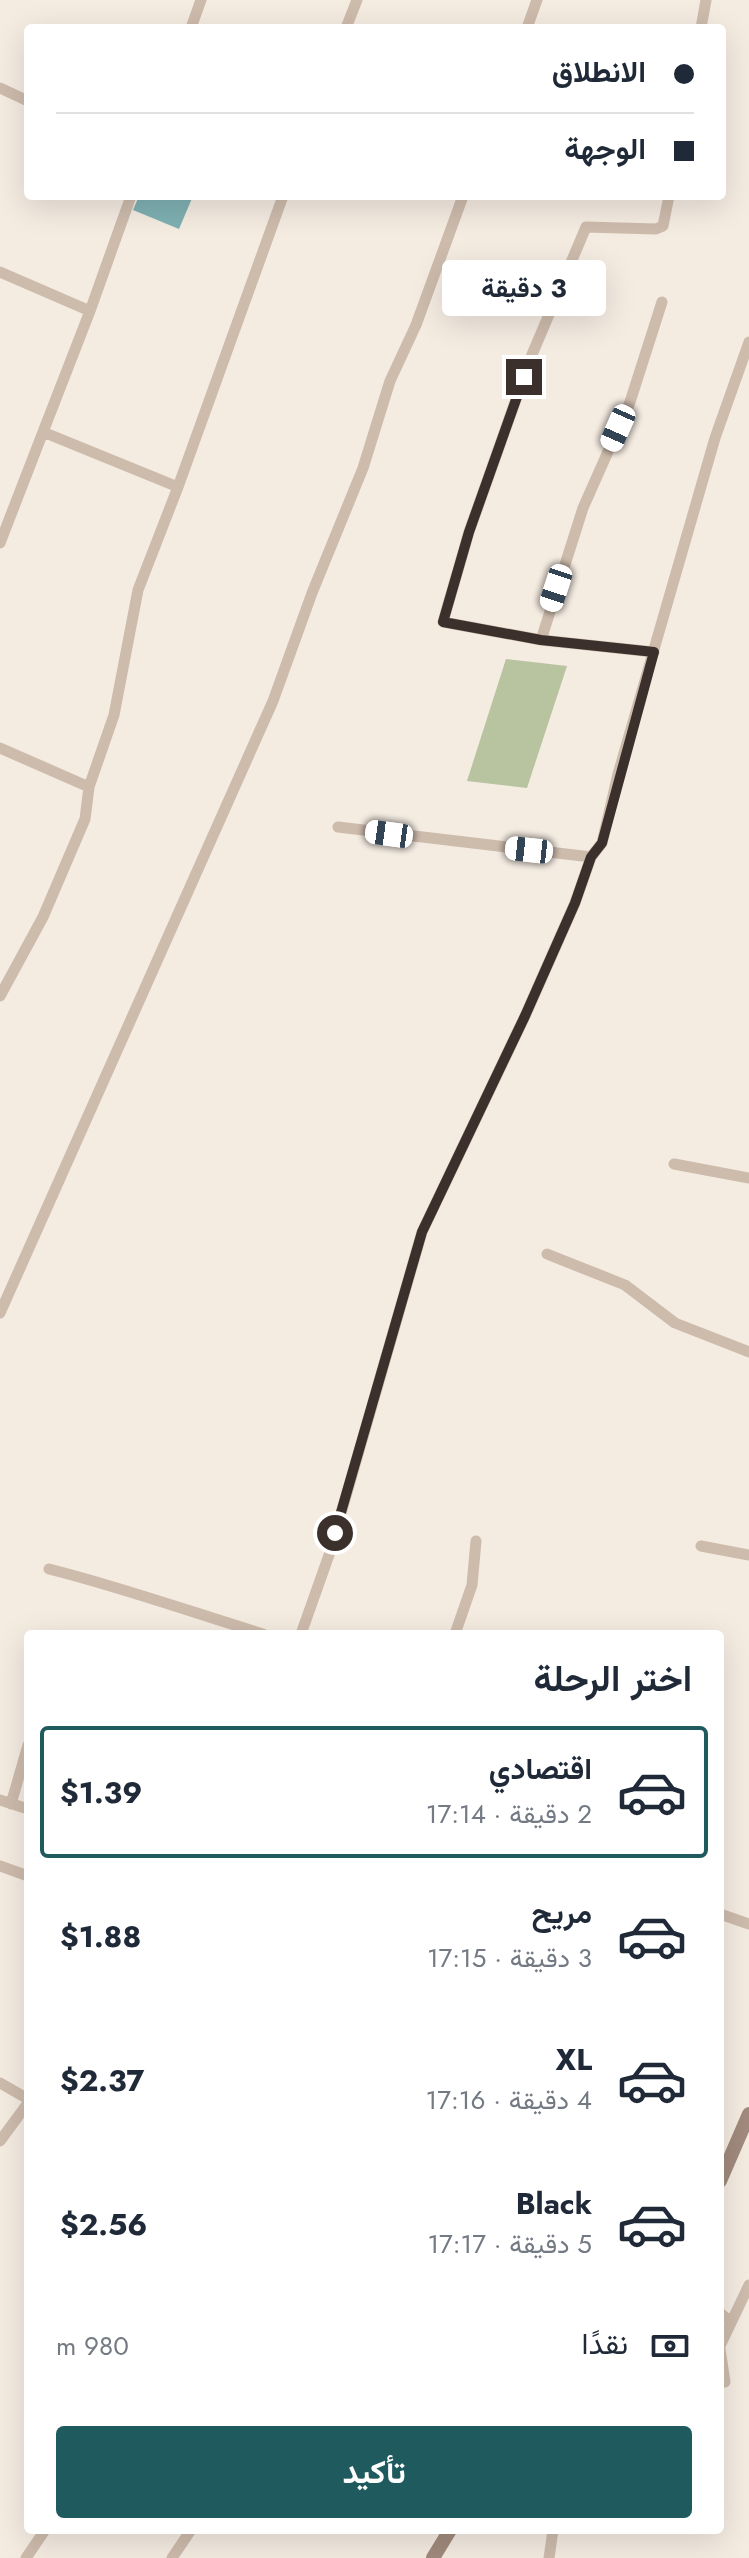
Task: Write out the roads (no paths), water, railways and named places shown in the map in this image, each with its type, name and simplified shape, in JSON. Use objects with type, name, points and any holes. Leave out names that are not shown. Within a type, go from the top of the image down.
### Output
[{"type":"street","points":[[192,24],[201,0]]},
{"type":"street","points":[[348,24],[357,0]]},
{"type":"street","points":[[528,24],[537,0]]},
{"type":"street","points":[[702,24],[706,0]]},
{"type":"street","points":[[0,88],[24,99]]},
{"type":"street","points":[[0,543],[130,200]]},
{"type":"street","points":[[0,996],[43,917],[75,848],[85,819],[89,787],[114,715],[138,590],[282,200]]},
{"type":"street","points":[[0,1313],[273,701],[312,593],[363,468],[390,381],[416,325],[462,200]]},
{"type":"street","points":[[654,652],[541,640],[443,622],[456,575],[531,357],[586,227],[656,229],[663,226],[668,200]]},
{"type":"street","points":[[0,272],[90,311]]},
{"type":"street","points":[[541,640],[583,508],[630,402],[662,302]]},
{"type":"street","points":[[302,1630],[329,1555],[422,1232],[525,1016],[575,903],[591,857],[602,843],[715,438],[749,342]]},
{"type":"street","points":[[43,432],[178,487]]},
{"type":"street","points":[[0,748],[89,787]]},
{"type":"street","points":[[338,827],[591,857]]},
{"type":"street","points":[[674,1164],[749,1178]]},
{"type":"street","points":[[547,1254],[625,1285],[675,1323],[749,1352]]},
{"type":"street","points":[[456,1630],[470,1594],[476,1541]]},
{"type":"street","points":[[701,1546],[749,1555]]},
{"type":"street","points":[[49,1569],[106,1583],[149,1600],[250,1630]]},
{"type":"street","points":[[5,1802],[24,1755]]},
{"type":"street","points":[[0,1866],[24,1875]]},
{"type":"street","points":[[724,1915],[749,1924]]},
{"type":"street","points":[[0,2083],[24,2098]]},
{"type":"street","points":[[0,2141],[24,2107]]},
{"type":"street","points":[[724,2172],[749,2114]]},
{"type":"street","points":[[724,2338],[749,2285]]},
{"type":"street","points":[[724,2316],[731,2322]]},
{"type":"street","points":[[724,2375],[725,2382]]},
{"type":"street","points":[[26,2558],[42,2534]]},
{"type":"street","points":[[172,2558],[188,2534]]},
{"type":"street","points":[[433,2558],[447,2534]]},
{"type":"street","points":[[549,2558],[552,2534]]},
{"type":"water","points":[[137,200],[191,200],[179,229],[133,210]]}]
